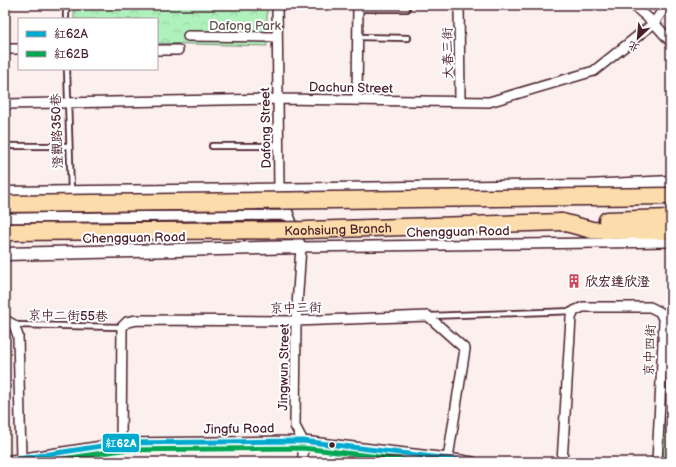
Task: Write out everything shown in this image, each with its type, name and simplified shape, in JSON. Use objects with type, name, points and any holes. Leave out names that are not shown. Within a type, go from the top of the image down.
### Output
[{"type":"highway","points":[[5,204],[671,196]]},
{"type":"highway","name":"Kaohsiung Branch","points":[[5,232],[306,230],[671,218]]},
{"type":"highway","points":[[562,222],[592,230],[671,231]]},
{"type":"street","name":"Dafong Street","points":[[277,5],[279,189],[301,247]]},
{"type":"street","name":"大春三街","points":[[459,5],[460,101]]},
{"type":"street","points":[[633,5],[654,23],[671,42]]},
{"type":"street","name":"Dachun Street","points":[[5,104],[278,99],[489,102],[594,71],[654,23],[666,5]]},
{"type":"street","points":[[357,100],[358,7]]},
{"type":"street","points":[[188,36],[277,37]]},
{"type":"street","points":[[5,49],[18,49]]},
{"type":"street","points":[[158,50],[178,50]]},
{"type":"street","points":[[5,193],[587,186],[671,182]]},
{"type":"street","points":[[5,218],[289,215]]},
{"type":"street","name":"Chengguan Road","points":[[5,254],[301,247],[671,242]]},
{"type":"street","name":"Jingwun Street","points":[[301,247],[296,321],[296,426],[304,440],[303,462]]},
{"type":"street","name":"京中四街","points":[[574,311],[583,307],[650,307],[660,312],[664,321],[657,462]]},
{"type":"street","points":[[562,462],[571,318],[574,311]]},
{"type":"street","points":[[428,316],[465,349],[448,458]]},
{"type":"street","name":"京中三街","points":[[122,327],[128,322],[137,320],[296,321],[428,316]]},
{"type":"street","points":[[5,320],[14,324],[18,336],[21,460]]},
{"type":"street","points":[[122,327],[122,443]]},
{"type":"street","name":"Jingfu Road","points":[[5,461],[21,460],[122,443],[304,440],[473,462]]},
{"type":"lane","points":[[66,5],[66,17]]},
{"type":"lane","points":[[358,7],[407,9]]},
{"type":"lane","points":[[358,37],[408,38]]},
{"type":"lane","name":"澄觀路350巷","points":[[67,70],[71,192]]},
{"type":"lane","points":[[5,146],[69,146]]},
{"type":"lane","points":[[212,146],[278,146]]},
{"type":"lane","points":[[428,316],[574,311]]},
{"type":"lane","points":[[660,312],[671,312]]},
{"type":"lane","name":"京中二街55巷","points":[[14,324],[122,327]]},
{"type":"green space","name":"Dafong Park","points":[[74,5],[267,5],[267,46],[158,43],[158,18],[74,18]]},
{"type":"green space","points":[[666,415],[671,416],[671,462],[663,462]]},
{"type":"green space","points":[[177,459],[299,461],[299,462],[147,462]]},
{"type":"transit line","name":"紅62A","points":[[5,461],[121,443],[303,441],[473,462]]},
{"type":"transit line","name":"紅62B","points":[[44,462],[122,450],[303,448],[422,462]]},
{"type":"place","name":"欣宏達欣澄","points":[[574,281]]}]
